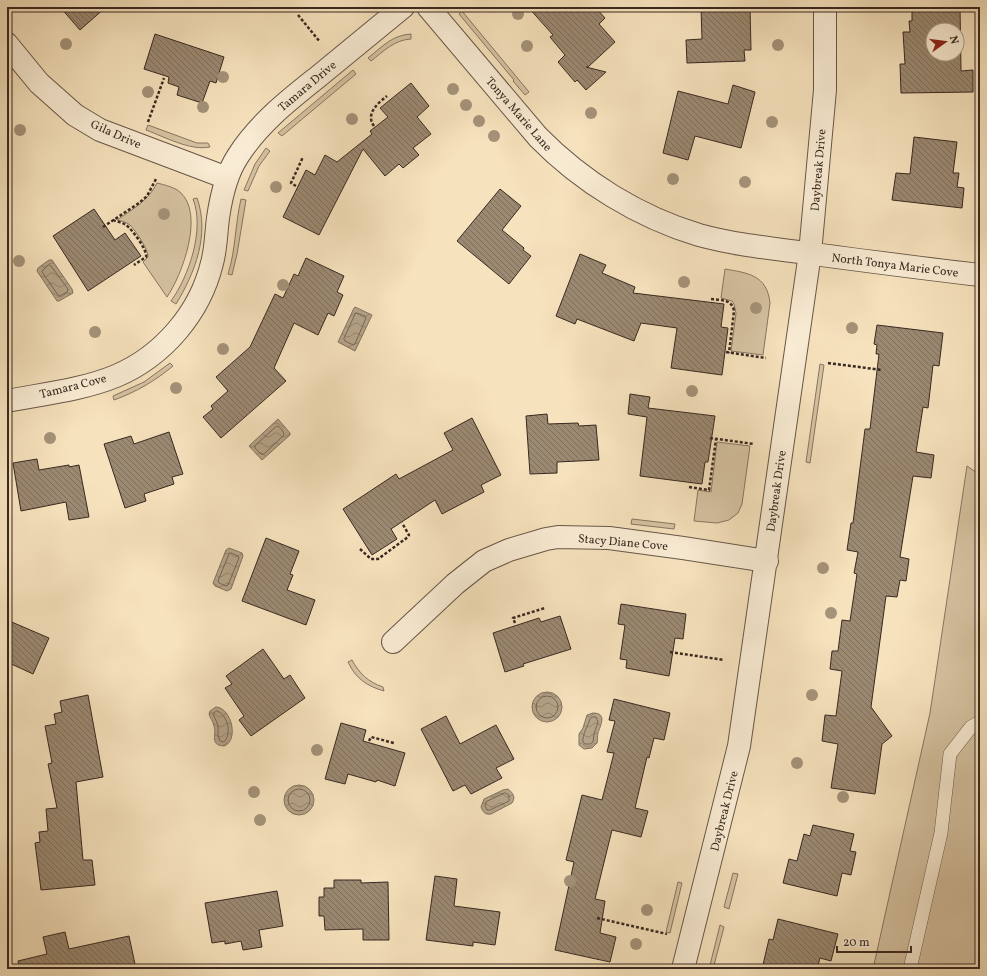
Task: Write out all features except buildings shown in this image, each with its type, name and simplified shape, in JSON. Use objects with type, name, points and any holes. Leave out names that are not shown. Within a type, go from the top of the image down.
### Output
[{"type":"street","name":"Tamara Drive","points":[[227,178],[237,157],[250,138],[280,107],[403,7]]},
{"type":"street","name":"Tonya Marie Lane","points":[[428,7],[538,137],[554,153],[602,190],[650,216],[699,235],[738,244],[810,254]]},
{"type":"street","name":"Daybreak Drive","points":[[684,969],[739,746],[767,561],[810,254],[825,90],[825,7]]},
{"type":"street","name":"Gila Drive","points":[[7,44],[39,83],[75,115],[100,130],[227,178]]},
{"type":"street","name":"Tamara Cove","points":[[7,401],[84,386],[116,376],[149,357],[183,326],[192,312],[207,279],[212,263],[218,216],[227,178]]},
{"type":"street","name":"North Tonya Marie Cove","points":[[810,254],[980,275]]},
{"type":"street","name":"Stacy Diane Cove","points":[[393,642],[455,584],[484,561],[509,550],[546,539],[558,537],[608,538],[767,561]]},
{"type":"lane","points":[[910,969],[942,833],[950,754],[971,727],[980,722]]},
{"type":"path","points":[[298,15],[320,42]]},
{"type":"path","points":[[148,122],[164,78]]},
{"type":"path","points":[[374,126],[371,120],[373,110],[387,96]]},
{"type":"path","points":[[296,186],[291,183],[304,158]]},
{"type":"path","points":[[103,227],[147,196],[156,179]]},
{"type":"path","points":[[113,220],[130,228],[146,251],[146,257],[134,265]]},
{"type":"path","points":[[711,299],[725,300],[734,306],[728,352],[766,358]]},
{"type":"path","points":[[828,363],[882,370]]},
{"type":"path","points":[[710,438],[754,444]]},
{"type":"path","points":[[689,487],[709,490],[716,439]]},
{"type":"path","points":[[360,549],[371,559],[378,559],[408,537],[409,535],[402,523]]},
{"type":"path","points":[[515,623],[513,618],[545,608]]},
{"type":"path","points":[[670,652],[724,660]]},
{"type":"path","points":[[369,741],[370,737],[394,743]]},
{"type":"path","points":[[597,918],[669,935]]},
{"type":"shaded area","points":[[462,11],[529,92],[525,95],[513,81],[514,80],[459,14]]},
{"type":"shaded area","points":[[411,34],[411,39],[399,41],[371,61],[368,58],[393,39]]},
{"type":"shaded area","points":[[353,70],[356,74],[282,136],[278,133]]},
{"type":"shaded area","points":[[148,125],[197,143],[208,143],[210,147],[194,147],[178,143],[146,130]]},
{"type":"shaded area","points":[[266,148],[270,151],[259,166],[248,191],[244,190],[255,164]]},
{"type":"shaded area","points":[[157,183],[178,190],[187,202],[191,215],[191,229],[184,260],[179,274],[167,297],[143,262],[148,257],[148,254],[138,235],[130,225],[117,220],[145,199]]},
{"type":"shaded area","points":[[197,198],[201,212],[201,239],[189,279],[176,304],[171,301],[184,279],[196,238],[196,211],[193,199]]},
{"type":"shaded area","points":[[241,199],[246,200],[232,275],[228,274],[233,255]]},
{"type":"shaded area","points":[[725,269],[749,274],[761,281],[765,286],[770,303],[763,355],[731,351],[736,313],[732,301],[721,298]]},
{"type":"shaded area","points":[[170,363],[173,366],[159,377],[138,390],[114,400],[113,396],[144,382]]},
{"type":"shaded area","points":[[820,364],[824,365],[810,463],[806,462]]},
{"type":"shaded area","points":[[717,442],[750,446],[742,504],[738,513],[729,520],[717,523],[694,521],[698,490],[711,492]]},
{"type":"shaded area","points":[[967,466],[980,475],[980,969],[873,969],[930,713]]},
{"type":"shaded area","points":[[632,519],[675,524],[674,529],[631,524]]},
{"type":"shaded area","points":[[352,660],[364,676],[383,687],[384,691],[372,687],[358,677],[348,662]]},
{"type":"shaded area","points":[[733,873],[738,874],[729,909],[724,907]]},
{"type":"shaded area","points":[[678,882],[682,883],[670,933],[666,932]]},
{"type":"shaded area","points":[[720,925],[724,927],[713,969],[709,969]]},
{"type":"water","points":[[49,260],[52,260],[72,289],[73,293],[59,301],[57,301],[37,271],[38,268]]},
{"type":"water","points":[[355,307],[372,315],[355,351],[338,342]]},
{"type":"water","points":[[278,419],[290,435],[262,460],[249,446]]},
{"type":"water","points":[[229,548],[242,553],[243,556],[231,589],[227,591],[215,586],[213,583],[226,550]]},
{"type":"water","points":[[547,692],[558,696],[562,707],[558,718],[547,722],[536,718],[532,707],[536,696]]},
{"type":"water","points":[[216,707],[222,709],[226,713],[230,718],[232,725],[231,738],[229,743],[224,746],[217,744],[214,739],[215,729],[209,714],[210,711]]},
{"type":"water","points":[[593,713],[602,717],[597,743],[592,748],[584,749],[579,745],[579,734],[583,728],[587,715]]},
{"type":"water","points":[[299,785],[310,789],[314,800],[310,811],[299,815],[288,811],[284,800],[288,789]]},
{"type":"water","points":[[508,789],[513,795],[514,799],[512,803],[491,814],[486,814],[483,812],[481,807],[484,799]]}]
